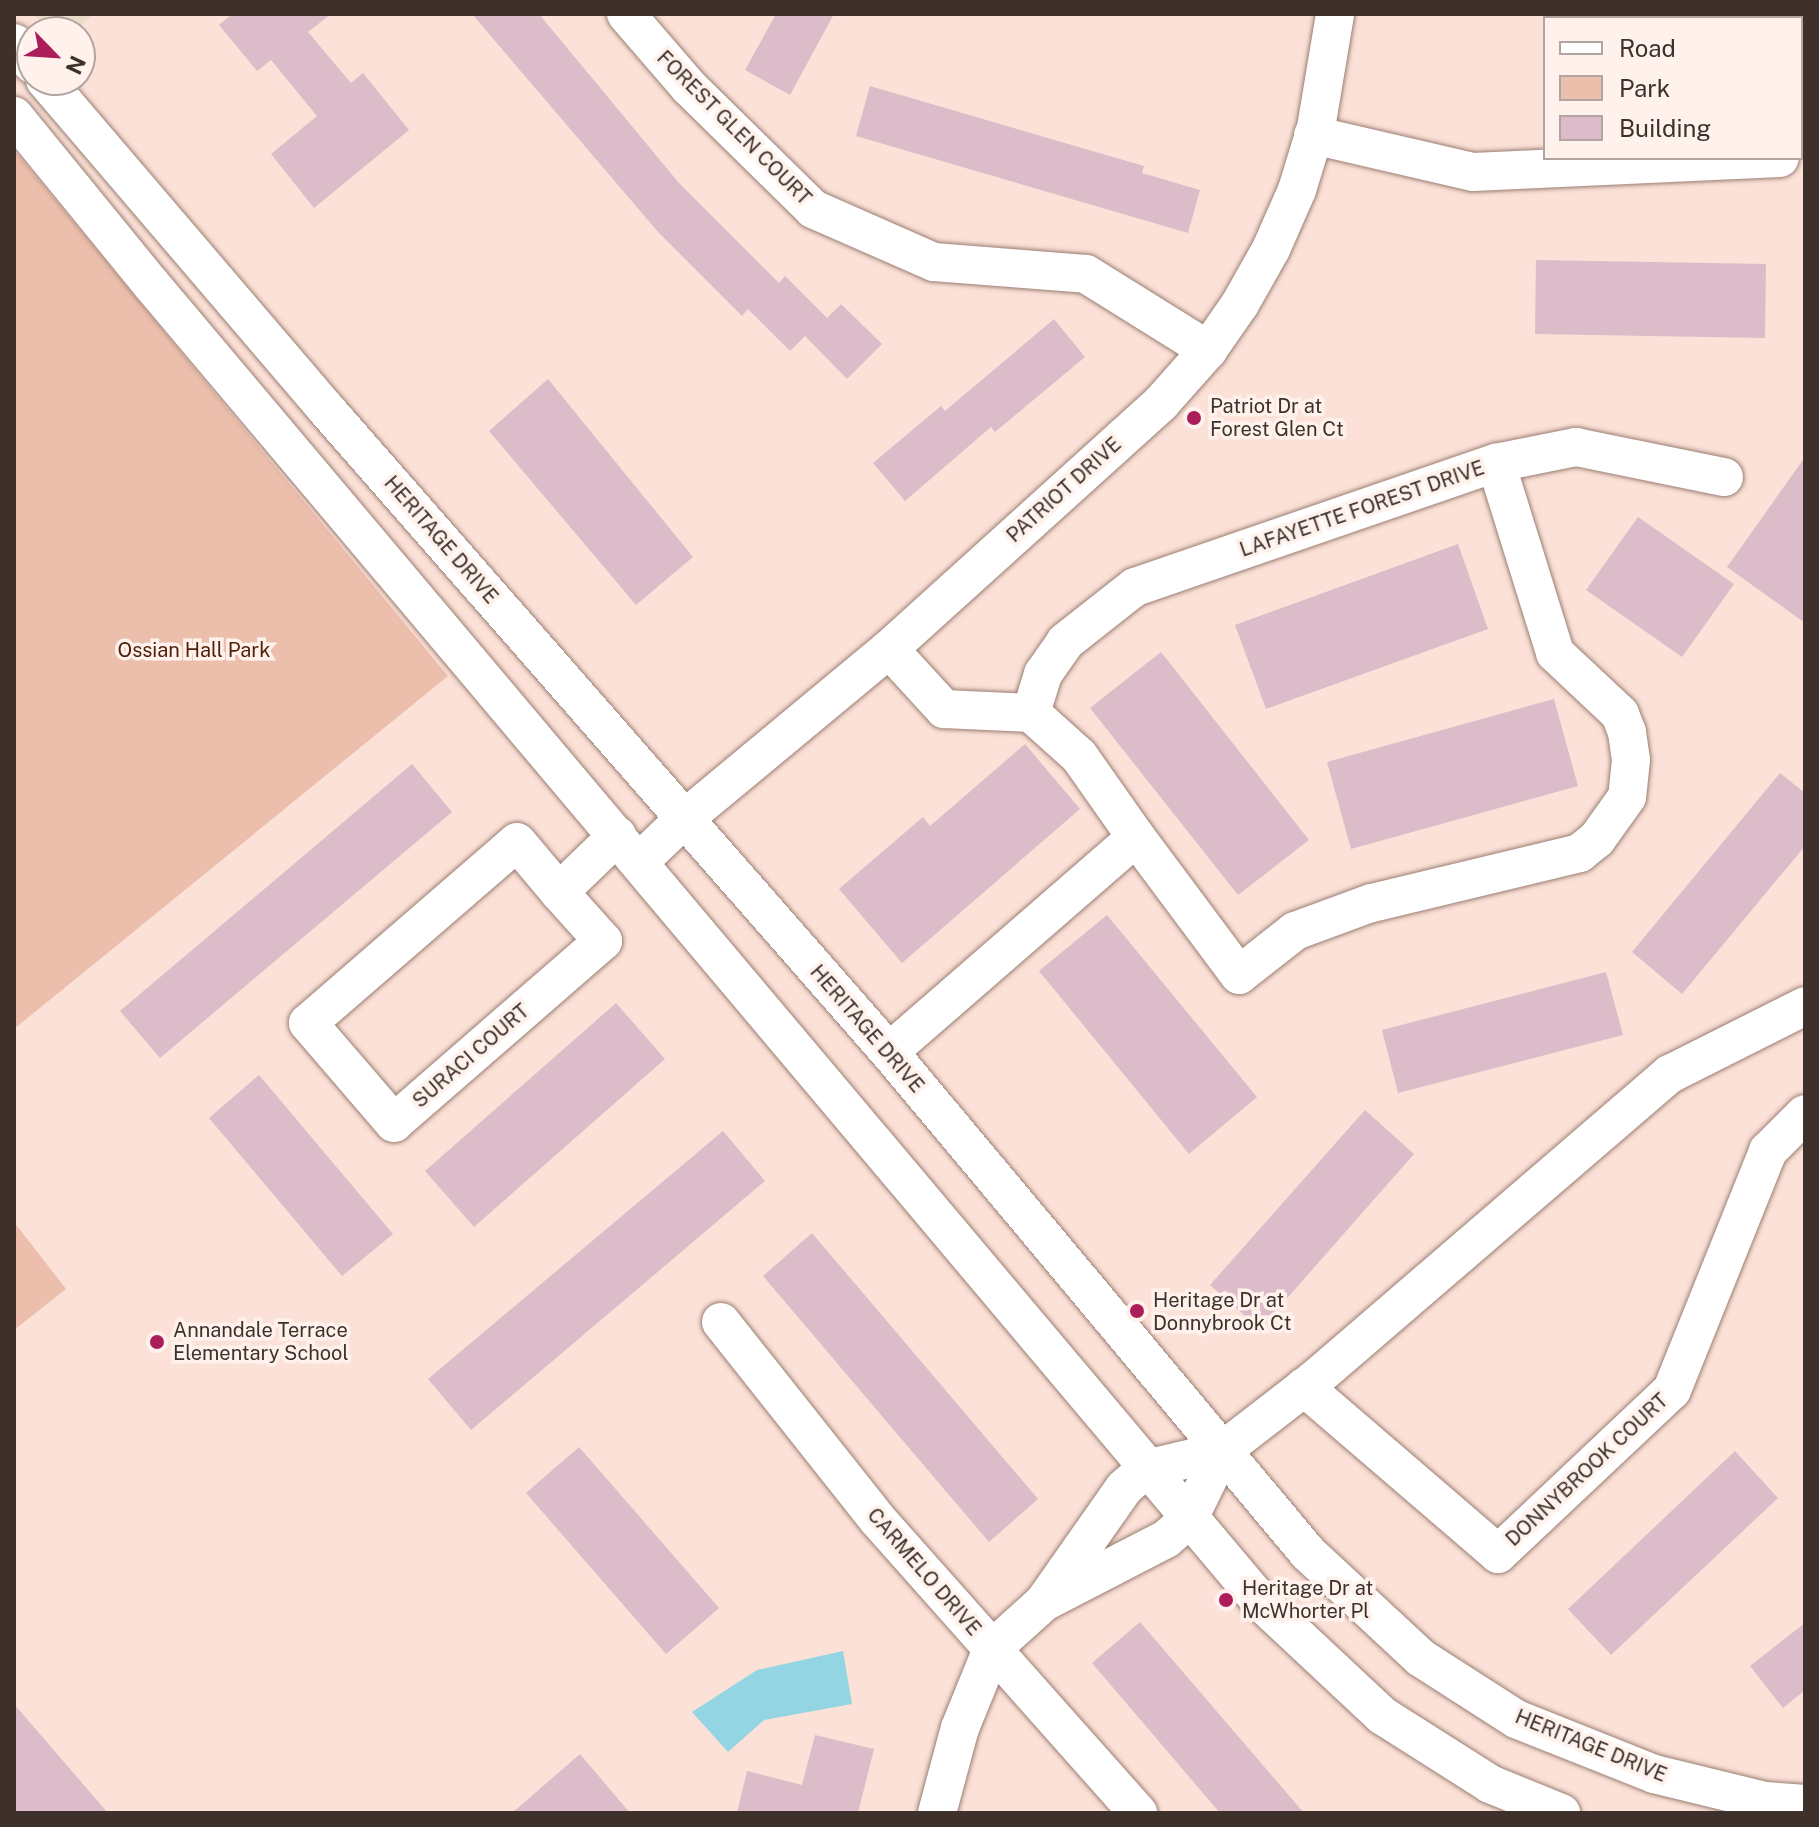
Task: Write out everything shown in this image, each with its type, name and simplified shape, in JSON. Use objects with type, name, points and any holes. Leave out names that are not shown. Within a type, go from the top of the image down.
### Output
[{"type":"street","points":[[14,21],[22,14]]},
{"type":"street","name":"FOREST GLEN COURT","points":[[626,14],[689,87],[813,209],[934,262],[1086,274],[1208,350]]},
{"type":"street","name":"PATRIOT DRIVE","points":[[628,849],[683,820],[889,649],[1161,403],[1208,350],[1240,304],[1271,249],[1297,190],[1329,66],[1335,14]]},
{"type":"street","name":"HERITAGE DRIVE","points":[[59,96],[683,820],[889,1052],[1308,1553],[1421,1658],[1516,1719],[1654,1774],[1765,1801],[1805,1804]]},
{"type":"street","points":[[14,116],[181,321],[628,849],[1188,1520],[1261,1602],[1383,1716],[1490,1784],[1561,1813]]},
{"type":"street","points":[[1313,135],[1473,172],[1736,160]]},
{"type":"street","points":[[1496,463],[1576,447],[1724,477]]},
{"type":"street","name":"LAFAYETTE FOREST DRIVE","points":[[1496,463],[1555,653],[1620,714],[1627,732],[1631,760],[1627,797],[1597,839],[1580,853],[1371,903],[1295,931],[1239,975],[1079,756],[1031,713],[1043,674],[1065,642],[1135,587],[1496,463]]},
{"type":"street","points":[[889,649],[944,709],[1031,713]]},
{"type":"street","points":[[889,1052],[1136,837]]},
{"type":"street","name":"SURACI COURT","points":[[517,842],[559,892],[603,941],[394,1123],[308,1023],[517,842]]},
{"type":"street","points":[[559,892],[628,849]]},
{"type":"street","points":[[937,1813],[960,1728],[992,1649],[1044,1602],[1124,1488],[1146,1469],[1222,1451],[1304,1387],[1670,1074],[1805,1006]]},
{"type":"street","name":"DONNYBROOK COURT","points":[[1304,1387],[1498,1554],[1672,1390],[1768,1151],[1805,1114]]},
{"type":"street","name":"CARMELO DRIVE","points":[[721,1322],[878,1520],[1138,1813]]},
{"type":"street","points":[[1044,1602],[1166,1539],[1188,1520],[1222,1451]]},
{"type":"shaded area","points":[[34,14],[94,14],[92,16]]},
{"type":"green space","name":"Ossian Hall Park","points":[[14,150],[448,676],[14,1029]]},
{"type":"green space","points":[[14,1222],[66,1289],[14,1330]]},
{"type":"water","points":[[843,1651],[852,1704],[764,1720],[728,1752],[692,1712],[757,1670]]},
{"type":"building","points":[[232,14],[331,14],[308,32],[351,83],[363,73],[409,130],[314,208],[271,154],[317,116],[271,60],[257,71],[219,25]]},
{"type":"building","points":[[472,14],[539,14],[679,183],[779,283],[785,276],[827,318],[841,304],[882,344],[847,379],[805,336],[790,351],[748,309],[742,316],[659,233]]},
{"type":"building","points":[[776,14],[834,14],[790,95],[745,70]]},
{"type":"building","points":[[870,86],[1144,166],[1142,173],[1200,190],[1188,233],[856,136]]},
{"type":"building","points":[[1536,260],[1766,264],[1765,338],[1535,334]]},
{"type":"building","points":[[1054,319],[1085,357],[995,432],[991,427],[905,501],[873,463],[941,406],[945,411]]},
{"type":"building","points":[[548,379],[693,557],[636,605],[489,431]]},
{"type":"building","points":[[1805,457],[1805,623],[1727,567]]},
{"type":"building","points":[[1638,517],[1734,584],[1682,657],[1586,590]]},
{"type":"building","points":[[1458,544],[1488,629],[1266,709],[1235,625]]},
{"type":"building","points":[[1161,652],[1309,840],[1238,895],[1090,708]]},
{"type":"building","points":[[1554,699],[1578,786],[1351,849],[1327,762]]},
{"type":"building","points":[[1025,744],[1080,809],[902,963],[839,889],[923,817],[930,826]]},
{"type":"building","points":[[412,764],[452,812],[160,1058],[120,1011]]},
{"type":"building","points":[[1780,773],[1805,793],[1805,846],[1682,994],[1632,952]]},
{"type":"building","points":[[1107,915],[1257,1097],[1189,1154],[1039,971]]},
{"type":"building","points":[[1606,972],[1623,1035],[1398,1093],[1382,1030]]},
{"type":"building","points":[[616,1003],[665,1059],[474,1227],[425,1171]]},
{"type":"building","points":[[259,1075],[393,1234],[342,1276],[209,1118]]},
{"type":"building","points":[[1365,1110],[1414,1154],[1260,1329],[1210,1285]]},
{"type":"building","points":[[723,1131],[765,1181],[471,1430],[428,1379]]},
{"type":"building","points":[[812,1233],[1038,1499],[989,1542],[763,1276]]},
{"type":"building","points":[[579,1447],[719,1608],[666,1654],[526,1493]]},
{"type":"building","points":[[1735,1451],[1778,1498],[1611,1655],[1568,1609]]},
{"type":"building","points":[[1140,1622],[1304,1813],[1220,1813],[1092,1663]]},
{"type":"building","points":[[1805,1623],[1805,1690],[1783,1708],[1750,1666]]},
{"type":"building","points":[[14,1704],[108,1813],[14,1813]]},
{"type":"building","points":[[815,1735],[874,1749],[858,1813],[737,1813],[747,1771],[802,1785]]},
{"type":"building","points":[[580,1754],[630,1813],[512,1813]]},
{"type":"place","name":"Patriot Dr at Forest Glen Ct","points":[[1194,418]]},
{"type":"place","name":"Heritage Dr at Donnybrook Ct","points":[[1137,1311]]},
{"type":"place","name":"Annandale Terrace Elementary School","points":[[157,1342]]},
{"type":"place","name":"Heritage Dr at McWhorter Pl","points":[[1226,1600]]}]
